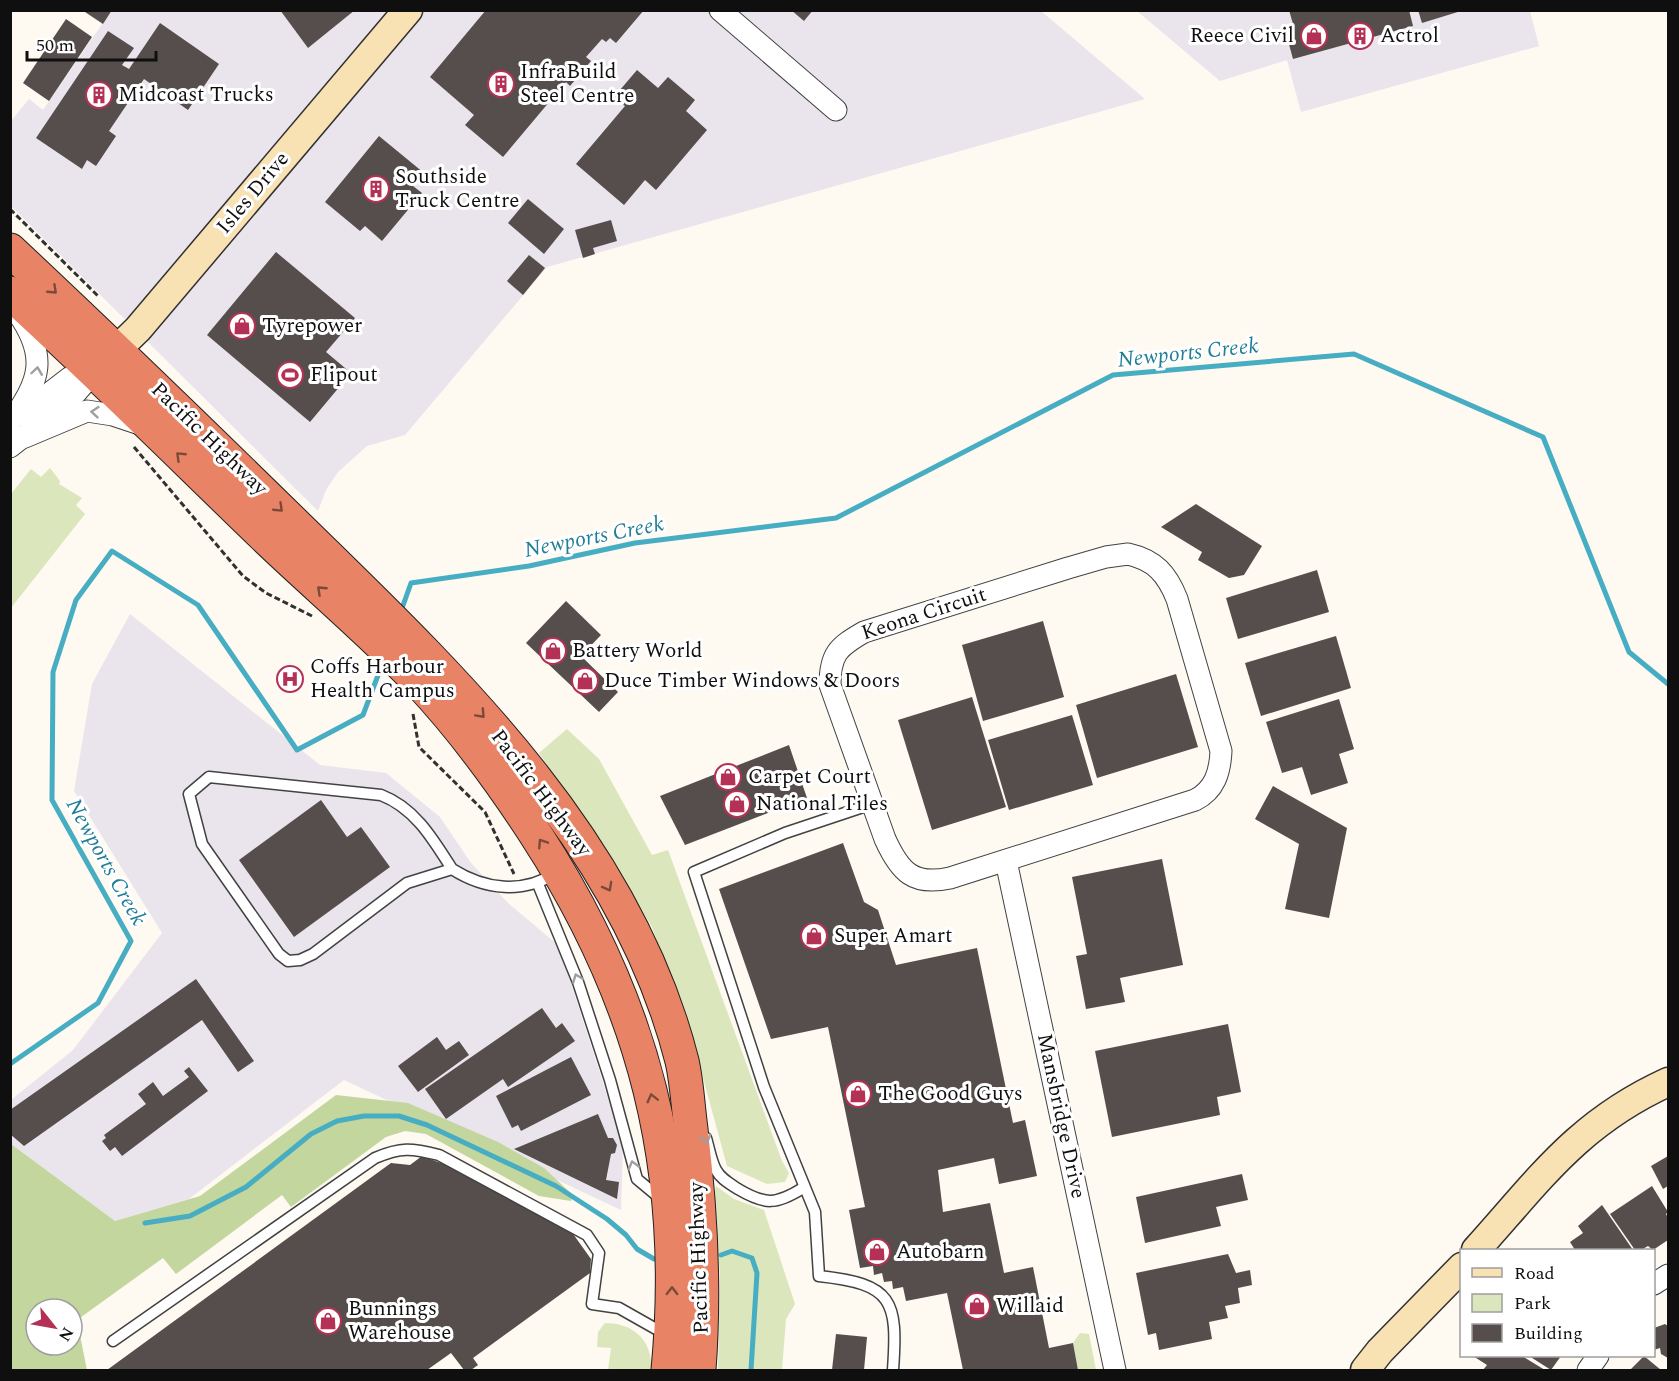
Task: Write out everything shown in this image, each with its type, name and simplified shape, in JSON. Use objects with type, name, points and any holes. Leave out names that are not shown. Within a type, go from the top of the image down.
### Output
[{"type":"highway","name":"Pacific Highway","points":[[10,250],[106,361],[406,652],[515,752],[560,811],[604,879],[649,968],[682,1063],[702,1233],[704,1307],[699,1371]]},
{"type":"highway","name":"Pacific Highway","points":[[10,293],[106,361],[141,436],[372,619]]},
{"type":"highway","name":"Pacific Highway","points":[[406,652],[494,772],[549,878],[602,951],[625,1006],[659,1123],[670,1207],[671,1337],[668,1371]]},
{"type":"street","name":"Isles Drive","points":[[106,361],[408,10]]},
{"type":"street","points":[[720,10],[836,110]]},
{"type":"street","points":[[10,303],[34,339],[38,365],[33,386],[14,432]]},
{"type":"street","points":[[14,432],[69,401],[106,361]]},
{"type":"street","points":[[14,432],[87,411],[113,415],[141,436]]},
{"type":"street","name":"Keona Circuit","points":[[1128,554],[1139,557],[1158,567],[1169,580],[1177,599],[1221,751],[1220,766],[1213,785],[1206,795],[950,878],[919,879],[905,871],[895,861],[872,804],[830,686],[830,665],[842,644],[864,632],[1106,557],[1128,554]]},
{"type":"street","name":"Mansbridge Drive","points":[[1006,861],[1115,1371]]},
{"type":"street","points":[[1478,1249],[1561,1154],[1581,1136],[1632,1100],[1668,1082]]},
{"type":"street","points":[[1348,1371],[1373,1361],[1460,1268]]},
{"type":"street","points":[[1655,1283],[1668,1275]]},
{"type":"street","points":[[1588,1371],[1597,1357]]},
{"type":"lane","points":[[452,869],[407,883],[313,954],[300,960],[288,961],[273,945],[202,844],[189,794],[209,777],[381,795],[398,801],[422,824],[452,869],[468,879],[488,886],[519,885],[549,878]]},
{"type":"lane","points":[[872,804],[786,833],[694,872],[764,1087],[818,1224],[819,1276],[866,1284],[885,1298],[893,1311],[896,1328],[893,1371]]},
{"type":"lane","points":[[682,1063],[716,1170],[725,1181],[764,1202],[786,1198],[803,1188]]},
{"type":"lane","points":[[113,1341],[375,1158],[399,1149],[418,1149],[439,1155],[587,1235],[599,1254],[592,1304],[620,1308],[671,1337]]},
{"type":"path","points":[[10,209],[105,303]]},
{"type":"path","points":[[141,436],[243,576],[266,593],[316,618]]},
{"type":"path","points":[[408,707],[414,717],[420,747],[485,812],[519,885]]},
{"type":"shaded area","points":[[111,11],[1041,11],[1145,99],[547,267],[405,435],[367,446],[338,472],[326,490],[318,511],[11,206],[11,121],[29,99],[43,110]]},
{"type":"shaded area","points":[[1137,11],[1530,11],[1539,46],[1301,112],[1287,60],[1220,81]]},
{"type":"shaded area","points":[[130,614],[320,765],[386,773],[440,817],[471,863],[508,903],[559,946],[623,1145],[621,1210],[344,1080],[189,1199],[115,1221],[11,1144],[11,1100],[73,1050],[162,933],[74,791],[92,684]]},
{"type":"green space","points":[[50,468],[60,481],[59,484],[82,498],[76,505],[85,514],[11,608],[11,494],[31,469],[41,477]]},
{"type":"green space","points":[[567,729],[599,759],[652,855],[668,850],[782,1161],[789,1173],[785,1182],[767,1184],[727,1166],[696,1052],[652,927],[596,835],[539,753]]},
{"type":"green space","points":[[336,1095],[408,1103],[498,1142],[544,1168],[573,1195],[571,1201],[539,1196],[426,1134],[405,1131],[386,1137],[291,1207],[282,1195],[176,1274],[163,1258],[84,1315],[84,1297],[24,1297],[24,1357],[84,1357],[84,1355],[87,1370],[11,1370],[11,1144],[115,1221],[200,1196]]},
{"type":"green space","points":[[716,1186],[734,1199],[764,1210],[795,1304],[786,1319],[782,1370],[718,1370],[720,1274],[713,1197]]},
{"type":"green space","points":[[605,1323],[624,1326],[639,1335],[649,1350],[651,1370],[608,1370],[611,1348],[597,1347],[598,1332]]},
{"type":"green space","points":[[1080,1333],[1089,1334],[1096,1370],[1078,1370],[1073,1343]]},
{"type":"building","points":[[82,10],[112,10],[103,24]]},
{"type":"building","points":[[280,10],[355,10],[308,48]]},
{"type":"building","name":"InfraBuild Steel Centre","points":[[486,10],[644,10],[616,43],[610,38],[606,42],[602,39],[586,57],[591,61],[570,86],[566,82],[503,157],[465,125],[474,115],[430,77]]},
{"type":"building","points":[[791,10],[813,10],[804,21]]},
{"type":"building","points":[[1289,10],[1409,10],[1413,26],[1293,59],[1284,26],[1293,24]]},
{"type":"building","points":[[1418,10],[1461,10],[1461,11],[1422,23]]},
{"type":"building","points":[[66,19],[92,37],[49,101],[23,83]]},
{"type":"building","name":"Midcoast Trucks","points":[[160,23],[219,64],[188,110],[144,79],[109,131],[116,136],[96,166],[87,160],[82,169],[36,138],[108,31],[134,48],[122,65],[129,69]]},
{"type":"building","points":[[637,70],[658,88],[668,77],[695,100],[686,111],[707,130],[656,190],[645,180],[624,205],[576,164],[625,106],[614,97]]},
{"type":"building","name":"Southside Truck Centre","points":[[379,136],[424,173],[413,186],[422,193],[382,241],[365,226],[360,231],[325,202]]},
{"type":"building","points":[[528,199],[564,229],[544,254],[508,223]]},
{"type":"building","points":[[611,220],[617,241],[593,248],[595,254],[583,258],[575,230]]},
{"type":"building","points":[[276,252],[355,318],[326,352],[351,373],[310,422],[207,335]]},
{"type":"building","points":[[529,255],[545,268],[523,295],[507,281]]},
{"type":"building","points":[[1196,504],[1262,546],[1244,575],[1229,578],[1198,560],[1202,552],[1161,527]]},
{"type":"building","points":[[1317,570],[1329,612],[1238,639],[1226,598]]},
{"type":"building","points":[[566,601],[601,635],[581,656],[618,692],[599,712],[526,643]]},
{"type":"building","points":[[1043,621],[1064,697],[983,721],[962,645]]},
{"type":"building","points":[[1336,636],[1351,688],[1261,716],[1245,663]]},
{"type":"building","points":[[1176,674],[1198,747],[1097,778],[1076,705]]},
{"type":"building","points":[[972,697],[1006,807],[932,830],[898,720]]},
{"type":"building","points":[[1339,699],[1354,749],[1339,754],[1348,783],[1311,795],[1302,767],[1282,773],[1266,722]]},
{"type":"building","points":[[1072,715],[1093,785],[1009,810],[988,740]]},
{"type":"building","points":[[789,745],[807,798],[685,845],[660,796]]},
{"type":"building","points":[[1273,786],[1347,828],[1329,918],[1285,909],[1299,844],[1255,819]]},
{"type":"building","points":[[321,800],[347,837],[361,827],[390,867],[294,937],[239,860]]},
{"type":"building","points":[[843,843],[864,902],[878,910],[896,965],[977,948],[1013,1123],[1025,1120],[1037,1176],[999,1184],[994,1158],[938,1170],[943,1212],[990,1203],[1004,1273],[1033,1267],[1049,1348],[1073,1343],[1078,1370],[963,1370],[947,1293],[906,1301],[903,1287],[893,1289],[892,1281],[884,1282],[882,1273],[874,1275],[873,1266],[860,1268],[849,1210],[865,1207],[828,1027],[771,1039],[719,889]]},
{"type":"building","points":[[1162,859],[1183,965],[1120,978],[1125,1002],[1086,1009],[1076,956],[1087,954],[1072,877]]},
{"type":"building","points":[[196,979],[254,1061],[238,1072],[202,1020],[24,1146],[10,1134],[10,1110]]},
{"type":"building","points":[[542,1008],[556,1028],[562,1023],[575,1041],[508,1087],[503,1079],[446,1119],[425,1089]]},
{"type":"building","points":[[1228,1024],[1241,1092],[1217,1097],[1220,1115],[1112,1137],[1095,1051]]},
{"type":"building","points":[[437,1037],[446,1050],[459,1041],[469,1055],[418,1092],[398,1066]]},
{"type":"building","points":[[571,1057],[591,1095],[521,1131],[518,1125],[512,1128],[496,1096]]},
{"type":"building","points":[[189,1067],[208,1091],[122,1156],[115,1147],[110,1151],[102,1141],[106,1138],[104,1135],[146,1104],[138,1094],[153,1082],[163,1096],[189,1077],[184,1071]]},
{"type":"building","points":[[598,1114],[608,1138],[613,1138],[617,1145],[615,1153],[611,1154],[606,1180],[619,1182],[617,1199],[514,1149]]},
{"type":"building","points":[[422,1156],[457,1169],[571,1231],[591,1259],[590,1273],[473,1358],[478,1365],[471,1370],[464,1370],[451,1353],[427,1370],[107,1370],[391,1163],[410,1165]]},
{"type":"building","points":[[1668,1156],[1668,1186],[1663,1189],[1651,1166]]},
{"type":"building","points":[[1242,1174],[1248,1200],[1216,1207],[1221,1226],[1145,1243],[1136,1197]]},
{"type":"building","points":[[1652,1186],[1668,1212],[1666,1214],[1668,1240],[1654,1249],[1648,1246],[1643,1249],[1634,1249],[1610,1214]]},
{"type":"building","points":[[1602,1205],[1632,1249],[1574,1249],[1570,1242],[1583,1233],[1578,1226]]},
{"type":"building","points":[[1228,1254],[1236,1273],[1250,1270],[1252,1285],[1238,1288],[1240,1303],[1225,1306],[1228,1318],[1209,1322],[1212,1339],[1159,1350],[1156,1333],[1148,1335],[1136,1273]]},
{"type":"building","points":[[1665,1324],[1668,1326],[1668,1358],[1661,1354],[1660,1348],[1655,1350],[1655,1328]]},
{"type":"building","points":[[836,1334],[867,1337],[864,1370],[832,1370]]},
{"type":"building","points":[[1475,1357],[1524,1357],[1545,1370],[1483,1370],[1487,1365]]},
{"type":"building","points":[[1531,1357],[1560,1357],[1551,1370]]},
{"type":"building","points":[[1645,1357],[1661,1370],[1630,1370]]},
{"type":"waterway","name":"Newports Creek","points":[[400,614],[411,583],[529,566],[635,543],[836,518],[1113,375],[1354,354],[1543,437],[1629,652],[1668,684]]},
{"type":"waterway","name":"Newports Creek","points":[[10,1064],[98,1003],[131,941],[52,800],[53,672],[76,600],[112,551],[198,605],[297,750],[363,715],[383,662]]},
{"type":"waterway","points":[[145,1223],[190,1216],[246,1187],[311,1134],[337,1121],[364,1116],[399,1116],[427,1125],[556,1186],[607,1219],[626,1235],[637,1249],[654,1259]]},
{"type":"waterway","points":[[721,1255],[732,1251],[752,1258],[757,1273],[751,1370]]},
{"type":"place","name":"Reece Civil","points":[[1314,36]]},
{"type":"place","name":"Actrol","points":[[1360,36]]},
{"type":"place","name":"InfraBuild Steel Centre","points":[[501,84]]},
{"type":"place","name":"Midcoast Trucks","points":[[99,95]]},
{"type":"place","name":"Southside Truck Centre","points":[[376,189]]},
{"type":"place","name":"Tyrepower","points":[[242,326]]},
{"type":"place","name":"Flipout","points":[[290,375]]},
{"type":"place","name":"Battery World","points":[[553,651]]},
{"type":"place","name":"Coffs Harbour Health Campus","points":[[290,679]]},
{"type":"place","name":"Duce Timber Windows & Doors","points":[[585,681]]},
{"type":"place","name":"Carpet Court","points":[[728,777]]},
{"type":"place","name":"National Tiles","points":[[737,804]]},
{"type":"place","name":"Super Amart","points":[[814,936]]},
{"type":"place","name":"The Good Guys","points":[[858,1094]]},
{"type":"place","name":"Autobarn","points":[[877,1252]]},
{"type":"place","name":"Willaid","points":[[977,1306]]},
{"type":"place","name":"Bunnings Warehouse","points":[[328,1321]]}]
